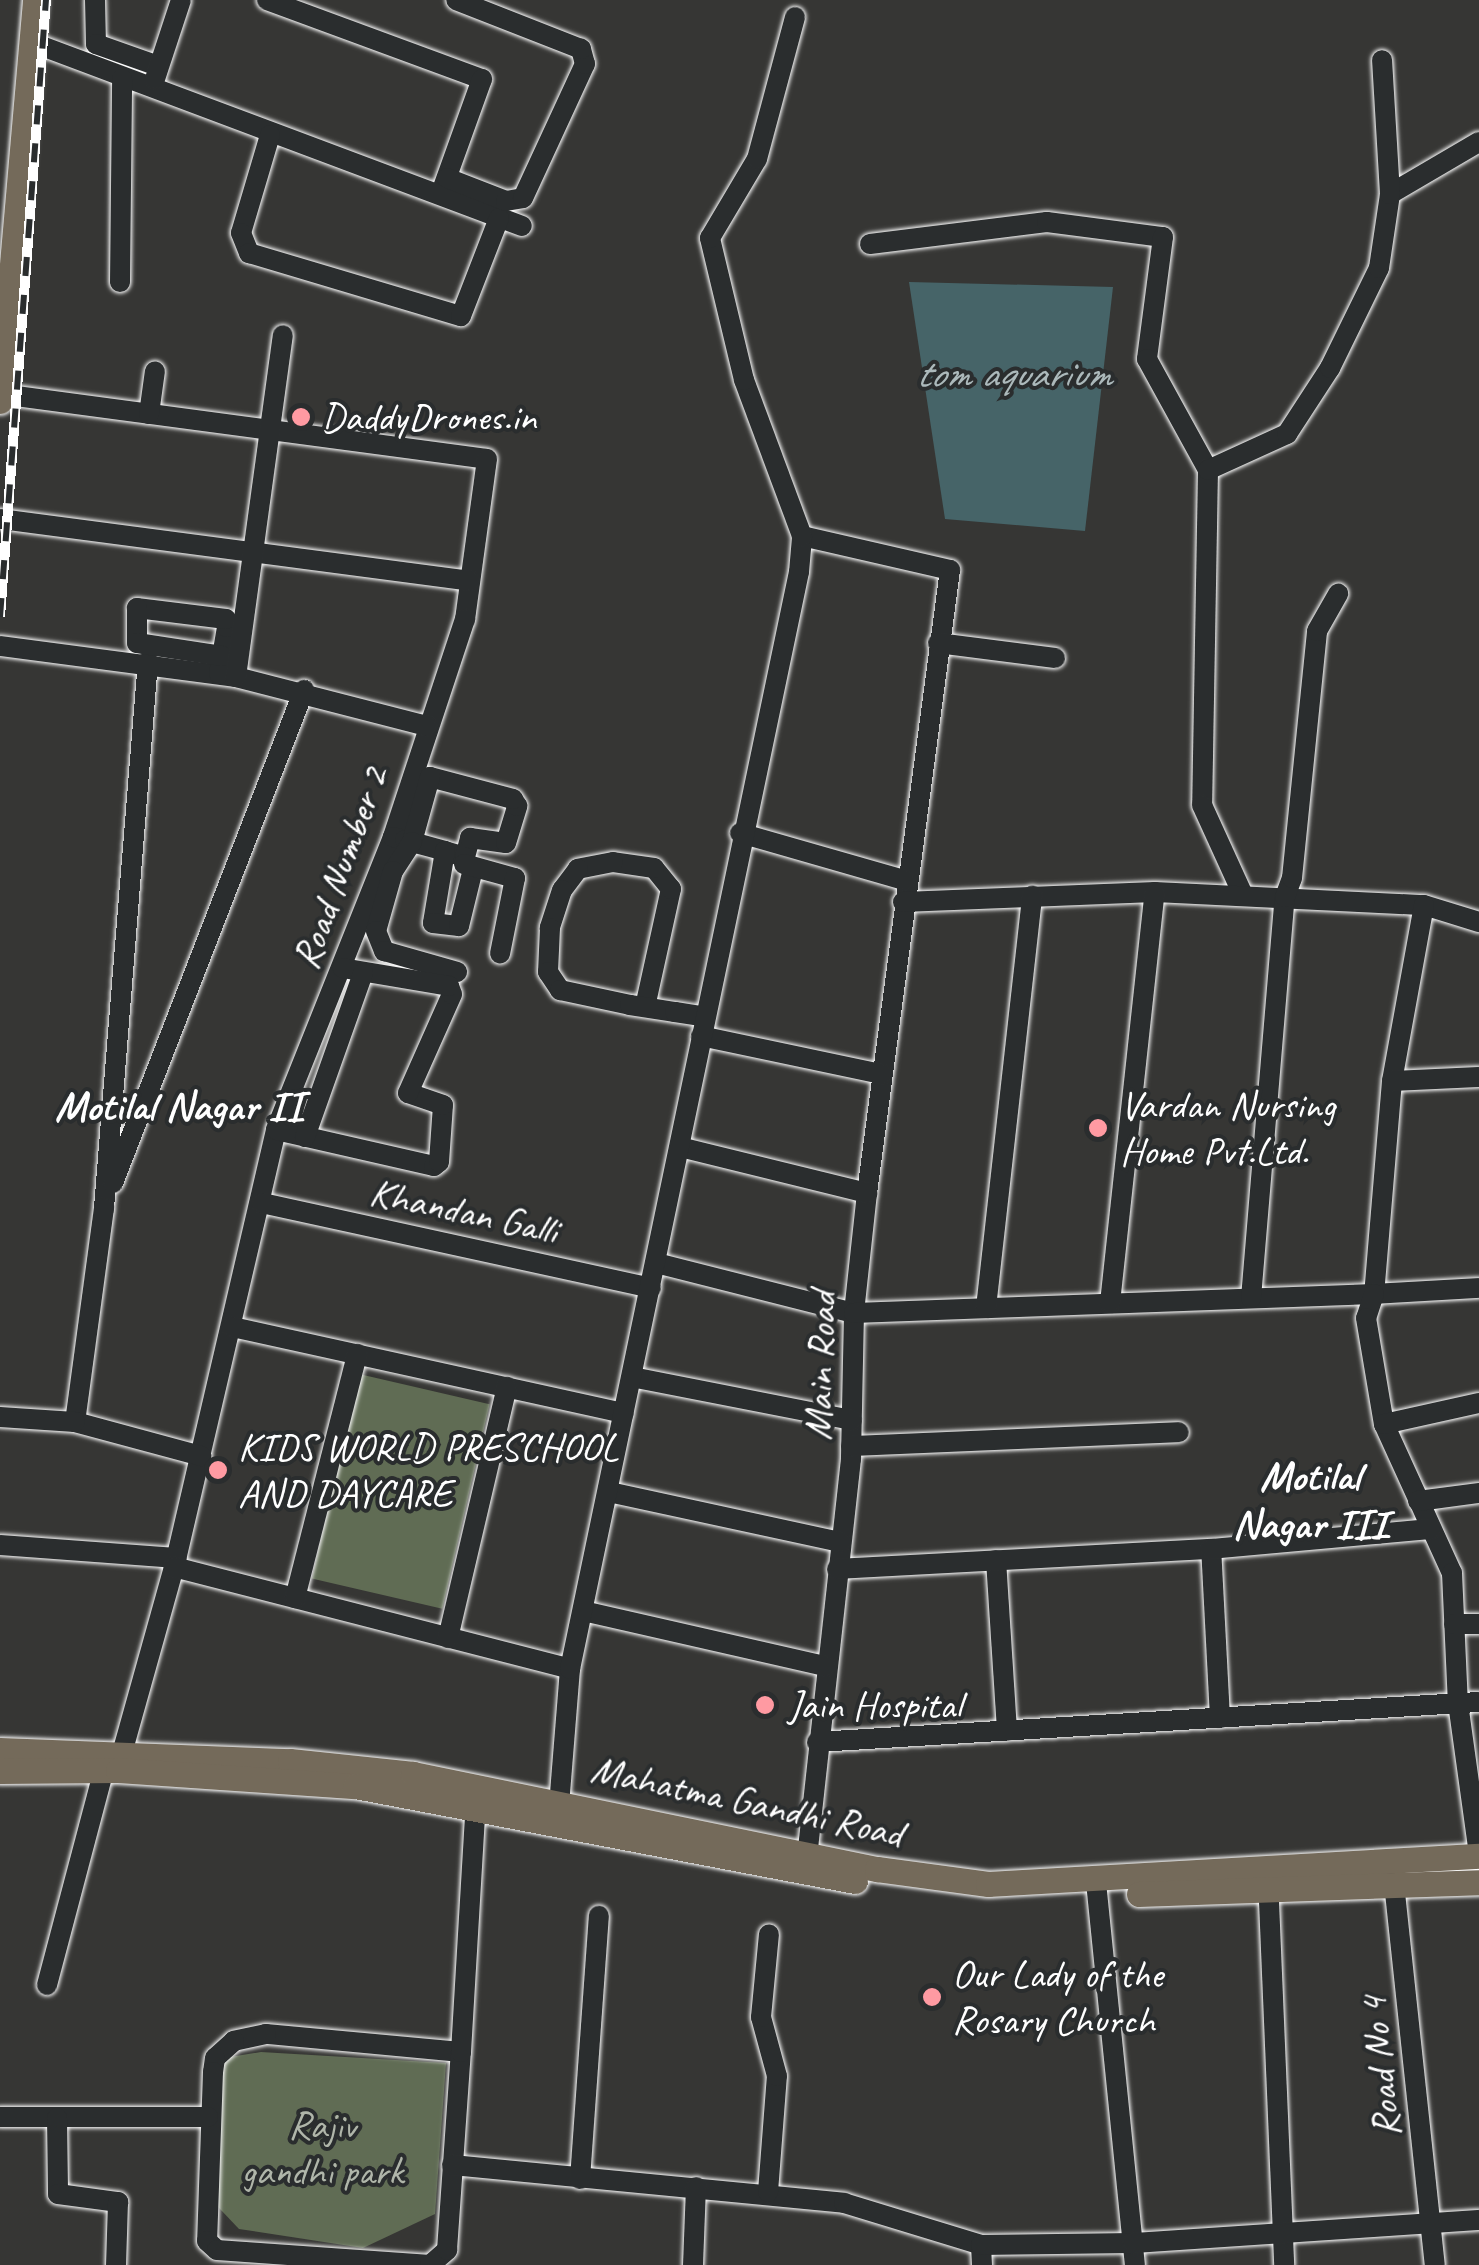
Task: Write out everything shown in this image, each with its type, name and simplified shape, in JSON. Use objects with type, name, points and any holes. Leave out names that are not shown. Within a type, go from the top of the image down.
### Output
[{"type":"main road","points":[[0,398],[35,0]]},
{"type":"main road","name":"Mahatma Gandhi Road","points":[[0,1750],[115,1765]]},
{"type":"main road","name":"Mahatma Gandhi Road","points":[[0,1771],[290,1761],[559,1810],[971,1897],[1262,1878],[1393,1874],[1479,1882]]},
{"type":"main road","name":"Mahatma Gandhi Road","points":[[1393,1874],[1479,1855]]},
{"type":"street","points":[[94,0],[96,44],[158,66]]},
{"type":"street","points":[[150,90],[181,0]]},
{"type":"street","points":[[267,0],[482,80],[443,187]]},
{"type":"street","points":[[31,42],[270,135],[443,187],[506,200],[523,198],[585,64],[582,49],[456,0]]},
{"type":"street","points":[[559,1810],[570,1670],[802,536],[744,380],[710,238],[757,159],[795,16]]},
{"type":"street","points":[[1208,470],[1287,434],[1330,368],[1379,268],[1390,194],[1382,60]]},
{"type":"street","points":[[120,282],[122,80]]},
{"type":"street","points":[[270,135],[242,232],[249,252],[461,316],[500,218]]},
{"type":"street","points":[[1390,194],[1479,142]]},
{"type":"street","points":[[443,187],[522,226]]},
{"type":"street","points":[[870,244],[1047,222],[1163,238],[1147,359],[1208,470],[1202,805],[1243,895]]},
{"type":"street","points":[[226,669],[252,556],[283,335]]},
{"type":"street","points":[[149,414],[155,371]]},
{"type":"street","name":"Road Number 2","points":[[0,398],[486,459],[465,619],[427,726],[402,839],[353,970],[276,1130],[175,1562],[47,1984]]},
{"type":"street","points":[[0,519],[252,556],[470,581]]},
{"type":"street","name":"Main Road","points":[[802,536],[950,570],[904,880],[867,1193],[854,1313],[851,1446],[806,1864]]},
{"type":"street","points":[[1251,1298],[1285,897],[1292,878],[1318,631],[1338,594]]},
{"type":"street","points":[[938,643],[1055,658]]},
{"type":"street","points":[[0,646],[226,669],[427,726]]},
{"type":"street","points":[[75,1422],[104,1208],[148,660]]},
{"type":"street","points":[[104,1208],[304,690]]},
{"type":"street","points":[[457,972],[402,962],[377,940],[402,839],[430,777],[513,799],[517,806],[506,843],[470,838],[461,859]]},
{"type":"street","points":[[740,833],[904,880]]},
{"type":"street","points":[[402,839],[514,878],[517,884],[500,954]]},
{"type":"street","points":[[645,1007],[671,889],[654,868],[612,862],[578,869],[562,890],[550,928],[548,972],[560,990],[645,1007],[882,1074]]},
{"type":"street","points":[[1110,1303],[1156,892]]},
{"type":"street","points":[[902,902],[1156,892],[1243,895],[1424,904],[1479,922]]},
{"type":"street","points":[[986,1308],[1032,896]]},
{"type":"street","points":[[1424,904],[1392,1081],[1374,1294],[1366,1318],[1384,1424],[1452,1573],[1454,1624],[1468,1702],[1479,1855]]},
{"type":"street","points":[[276,1130],[305,1137],[434,1166],[440,1162],[443,1105],[408,1093],[452,994],[449,986],[353,970],[305,1137]]},
{"type":"street","points":[[1392,1081],[1479,1076]]},
{"type":"street","points":[[680,1147],[867,1193]]},
{"type":"street","name":"Khandan Galli","points":[[262,1203],[650,1288]]},
{"type":"street","points":[[656,1263],[854,1313],[1479,1288]]},
{"type":"street","points":[[232,1327],[624,1412]]},
{"type":"street","points":[[296,1598],[357,1354]]},
{"type":"street","points":[[632,1377],[852,1420]]},
{"type":"street","points":[[448,1638],[507,1387]]},
{"type":"street","points":[[1384,1424],[1479,1404]]},
{"type":"street","points":[[0,1417],[75,1422],[201,1456]]},
{"type":"street","points":[[851,1446],[1179,1432]]},
{"type":"street","points":[[609,1492],[841,1542]]},
{"type":"street","points":[[1418,1501],[1479,1493]]},
{"type":"street","points":[[838,1569],[1211,1548],[1431,1529]]},
{"type":"street","points":[[0,1545],[175,1562],[570,1670]]},
{"type":"street","points":[[1211,1548],[1220,1718]]},
{"type":"street","points":[[996,1560],[1006,1731]]},
{"type":"street","points":[[583,1612],[826,1666]]},
{"type":"street","points":[[1454,1624],[1479,1624]]},
{"type":"street","points":[[817,1742],[1468,1702]]},
{"type":"street","points":[[461,2052],[249,2036],[216,2058],[208,2117],[203,2225],[217,2250],[440,2262],[447,2250],[461,2052],[476,1796]]},
{"type":"street","name":"Road No 4","points":[[1393,1874],[1435,2265]]},
{"type":"street","points":[[1262,1878],[1272,2265]]},
{"type":"street","points":[[1097,1889],[1135,2265]]},
{"type":"street","points":[[580,2179],[599,1916]]},
{"type":"street","points":[[768,2192],[778,2076],[762,2032],[769,1934]]},
{"type":"street","points":[[0,2118],[208,2117]]},
{"type":"street","points":[[56,2118],[58,2194],[118,2202],[116,2265]]},
{"type":"street","points":[[452,2165],[580,2179],[768,2192],[885,2211],[982,2255],[1274,2230],[1479,2220]]},
{"type":"street","points":[[693,2265],[696,2187]]},
{"type":"street","points":[[1274,2230],[1284,2265]]},
{"type":"green space","points":[[359,1374],[490,1404],[442,1609],[312,1579]]},
{"type":"green space","name":"Rajiv gandhi park","points":[[261,2052],[446,2063],[435,2214],[363,2248],[239,2229],[201,2189],[224,2058]]},
{"type":"water","name":"tom aquarium","points":[[909,282],[1113,287],[1085,531],[945,519]]},
{"type":"railway","points":[[0,617],[46,0]]},
{"type":"place","name":"DaddyDrones.in","points":[[301,417]]},
{"type":"place","name":"Vardan Nursing Home Pvt.Ltd.","points":[[1098,1128]]},
{"type":"place","name":"KIDS WORLD PRESCHOOL AND DAYCARE","points":[[218,1470]]},
{"type":"place","name":"Jain Hospital","points":[[765,1705]]},
{"type":"place","name":"Our Lady of the Rosary Church","points":[[932,1997]]},
{"type":"district","name":"Motilal Nagar II","points":[[179,1107]]},
{"type":"district","name":"Motilal Nagar III","points":[[1310,1501]]}]
